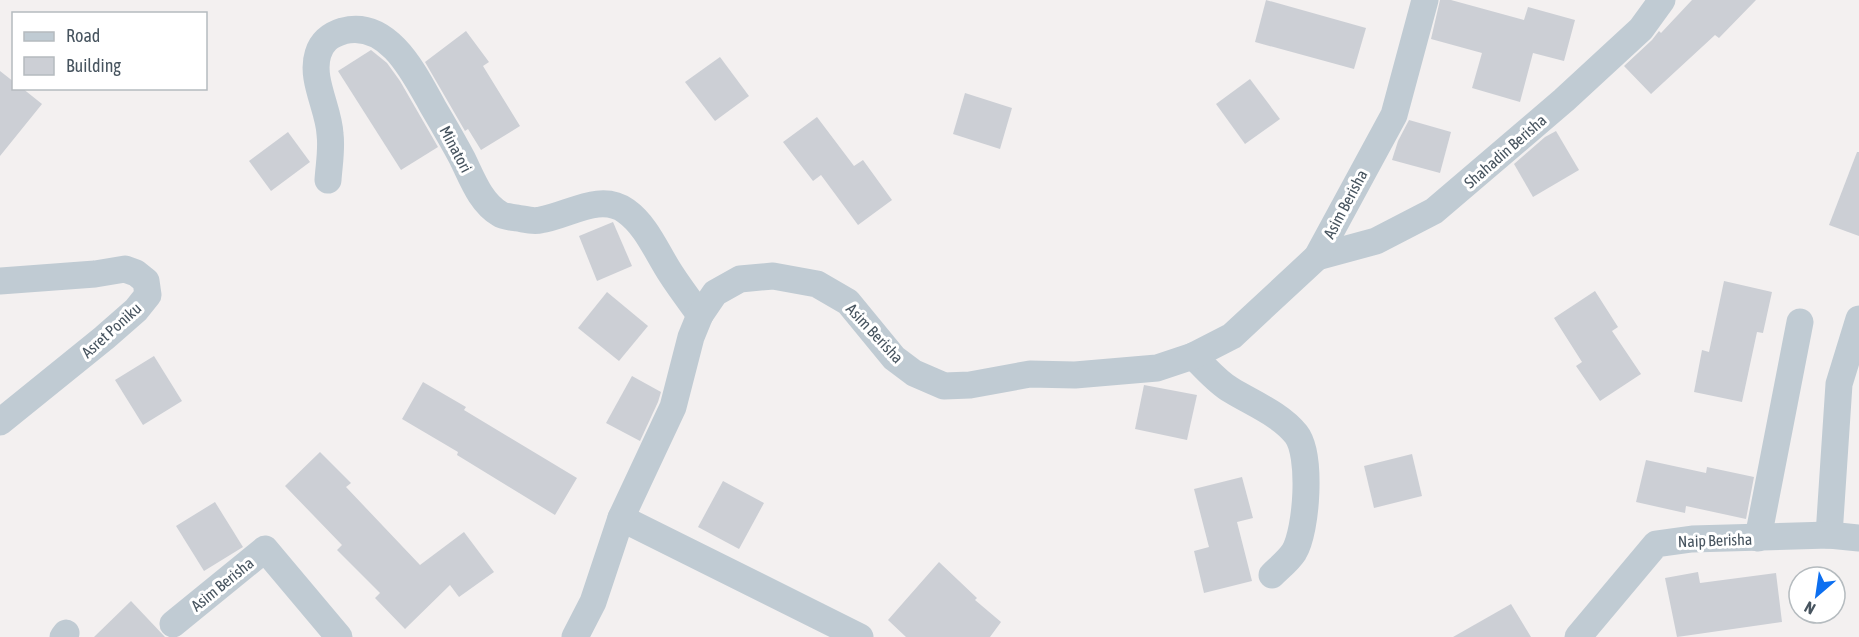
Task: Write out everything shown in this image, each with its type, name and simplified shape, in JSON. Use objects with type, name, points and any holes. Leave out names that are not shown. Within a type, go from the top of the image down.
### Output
[{"type":"street","name":"Asim Berisha","points":[[575,637],[593,602],[621,518],[674,406],[691,337],[700,315],[716,293],[740,279],[774,276],[817,284],[848,302],[894,358],[914,373],[944,386],[970,385],[1030,374],[1075,375],[1157,368],[1193,356],[1232,336],[1317,257],[1394,115],[1425,0]]},
{"type":"street","name":"Shahadin Berisha","points":[[1317,257],[1376,241],[1434,211],[1564,100],[1641,29],[1662,0]]},
{"type":"street","name":"Minatori","points":[[328,180],[330,135],[324,101],[317,82],[318,54],[323,42],[333,34],[348,30],[365,30],[381,37],[398,51],[413,71],[480,196],[500,215],[537,221],[593,205],[609,203],[625,211],[640,224],[700,315]]},
{"type":"street","name":"Asret Poniku","points":[[0,281],[95,274],[125,269],[136,273],[146,281],[148,296],[136,310],[104,338],[0,422]]},
{"type":"street","points":[[1829,535],[1839,384],[1859,319]]},
{"type":"street","points":[[1758,538],[1800,322]]},
{"type":"street","points":[[1193,356],[1228,389],[1279,419],[1297,435],[1305,467],[1306,494],[1302,526],[1294,552],[1272,576]]},
{"type":"street","points":[[621,518],[860,637]]},
{"type":"street","name":"Naip Berisha","points":[[1578,637],[1656,544],[1692,538],[1829,535],[1859,537]]},
{"type":"street","name":"Asim Berisha","points":[[173,624],[265,549],[339,637]]},
{"type":"building","points":[[1266,0],[1366,28],[1354,69],[1255,42]]},
{"type":"building","points":[[1440,0],[1451,0],[1524,20],[1528,7],[1575,20],[1564,61],[1533,53],[1520,102],[1472,88],[1482,53],[1431,39]]},
{"type":"building","points":[[1692,0],[1756,0],[1719,38],[1715,35],[1651,94],[1624,66],[1659,31],[1661,33]]},
{"type":"building","points":[[466,31],[489,62],[483,66],[520,126],[481,150],[468,129],[465,131],[425,62]]},
{"type":"building","points":[[371,50],[387,63],[400,81],[438,147],[401,170],[338,71]]},
{"type":"building","points":[[720,57],[749,96],[715,121],[685,82]]},
{"type":"building","points":[[0,71],[12,80],[12,90],[24,90],[42,104],[0,156]]},
{"type":"building","points":[[1250,79],[1280,119],[1245,144],[1216,104]]},
{"type":"building","points":[[965,93],[1012,108],[1000,149],[953,134]]},
{"type":"building","points":[[817,117],[854,166],[863,160],[892,200],[858,225],[821,175],[813,181],[783,142]]},
{"type":"building","points":[[1409,120],[1451,132],[1440,173],[1392,160],[1398,141]]},
{"type":"building","points":[[1556,131],[1579,170],[1533,197],[1514,164],[1545,137]]},
{"type":"building","points":[[288,132],[310,162],[271,191],[249,161]]},
{"type":"building","points":[[1857,152],[1859,152],[1859,236],[1829,225]]},
{"type":"building","points":[[613,222],[632,266],[597,281],[579,236]]},
{"type":"building","points":[[1724,281],[1772,292],[1763,333],[1757,332],[1742,402],[1694,392],[1702,350],[1709,352]]},
{"type":"building","points":[[1595,291],[1618,327],[1612,331],[1641,374],[1600,401],[1576,366],[1582,362],[1554,318]]},
{"type":"building","points":[[607,292],[648,326],[619,361],[578,328]]},
{"type":"building","points":[[154,356],[182,401],[143,425],[115,380]]},
{"type":"building","points":[[632,376],[661,392],[640,441],[606,423]]},
{"type":"building","points":[[423,382],[466,407],[464,410],[577,478],[555,515],[457,455],[458,452],[402,419]]},
{"type":"building","points":[[1144,385],[1197,395],[1187,440],[1135,429]]},
{"type":"building","points":[[320,452],[351,483],[346,487],[420,565],[464,532],[494,572],[459,597],[450,585],[405,629],[375,598],[380,593],[337,550],[342,545],[285,486]]},
{"type":"building","points":[[1412,454],[1422,496],[1374,508],[1364,466]]},
{"type":"building","points":[[1646,460],[1706,473],[1707,467],[1754,477],[1746,519],[1686,506],[1685,513],[1636,502]]},
{"type":"building","points":[[1242,477],[1253,518],[1237,522],[1252,581],[1204,593],[1194,551],[1209,547],[1194,489]]},
{"type":"building","points":[[723,481],[764,503],[739,549],[698,527]]},
{"type":"building","points":[[215,502],[243,547],[204,571],[176,526]]},
{"type":"building","points":[[939,562],[977,598],[975,600],[1001,622],[990,637],[906,637],[888,620]]},
{"type":"building","points":[[1698,572],[1700,583],[1776,573],[1782,622],[1677,637],[1665,578]]},
{"type":"building","points":[[131,601],[165,637],[94,637]]},
{"type":"building","points":[[1511,604],[1531,637],[1453,637]]}]
